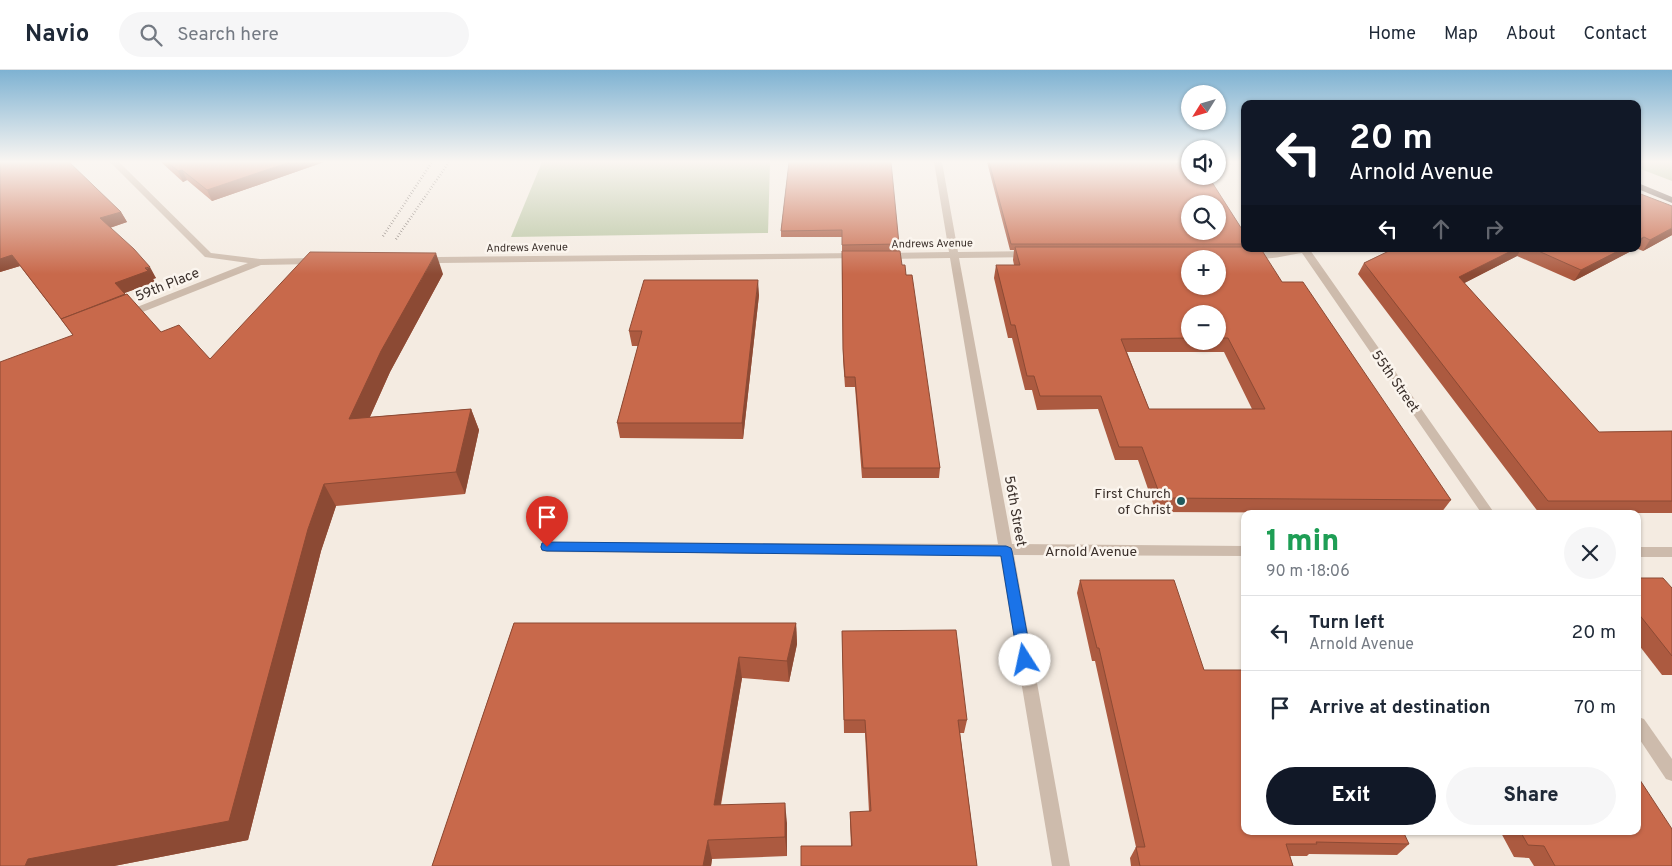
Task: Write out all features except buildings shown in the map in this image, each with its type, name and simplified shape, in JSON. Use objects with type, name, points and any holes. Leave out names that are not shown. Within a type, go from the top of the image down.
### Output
[{"type":"street","points":[[152,199],[208,254],[260,262],[313,261]]},
{"type":"street","name":"56th Street","points":[[944,199],[1061,866]]},
{"type":"street","points":[[1233,255],[1275,255],[1290,252]]},
{"type":"street","name":"55th Street","points":[[1307,252],[1486,510]]},
{"type":"street","name":"Andrews Avenue","points":[[438,260],[1042,254]]},
{"type":"street","name":"59th Place","points":[[115,319],[260,262]]},
{"type":"street","name":"Arnold Avenue","points":[[547,547],[1241,551]]},
{"type":"street","points":[[1641,552],[1672,552]]},
{"type":"street","points":[[1641,728],[1672,773]]},
{"type":"green space","points":[[527,199],[769,199],[768,233],[511,237]]},
{"type":"railway","points":[[383,236],[407,199]]},
{"type":"railway","points":[[396,239],[423,199]]},
{"type":"place","name":"First Church of Christ","points":[[1181,501]]},
{"type":"route","points":[[547,547],[1006,551],[1025,660]]}]
